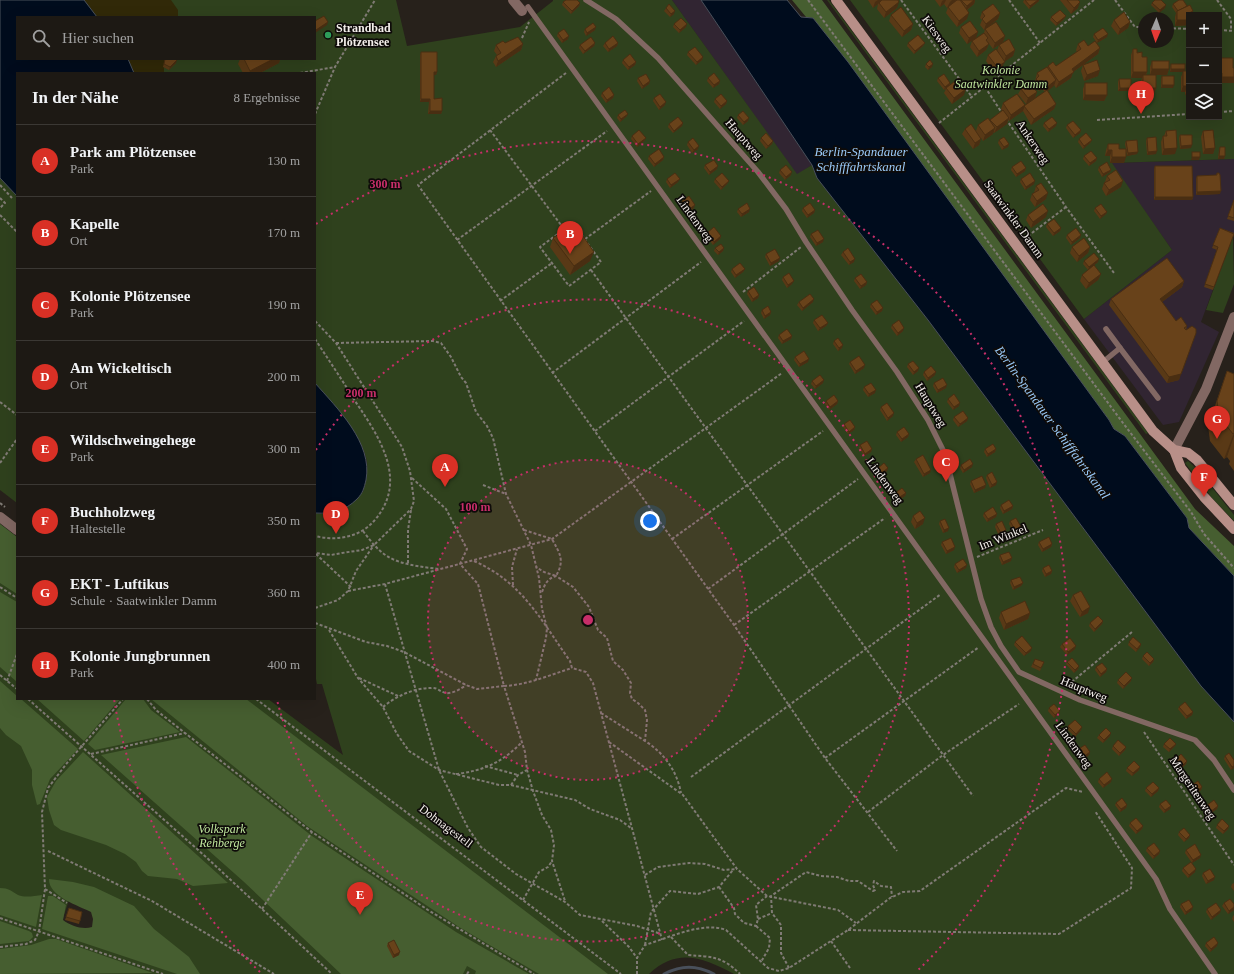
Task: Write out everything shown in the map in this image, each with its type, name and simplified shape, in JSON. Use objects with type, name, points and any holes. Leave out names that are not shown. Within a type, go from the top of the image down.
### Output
[{"type":"main road","name":"Saatwinkler Damm","points":[[836,0],[1153,431],[1174,450],[1181,468],[1204,497],[1234,529]]},
{"type":"main road","name":"Saatwinkler Damm","points":[[1174,450],[1188,453],[1197,460],[1234,505]]},
{"type":"street","points":[[513,0],[525,9]]},
{"type":"street","points":[[1174,450],[1206,389],[1234,317]]},
{"type":"street","points":[[0,517],[16,529]]},
{"type":"lane","name":"Hauptweg","points":[[586,0],[616,19],[658,58],[758,172],[786,209],[806,242],[852,310],[897,372],[928,420],[945,454],[981,599],[991,627],[1001,646],[1019,672],[1080,700],[1137,720],[1147,722],[1195,740],[1214,760],[1234,790]]},
{"type":"lane","name":"Lindenweg","points":[[525,9],[737,296],[993,650],[1156,879],[1168,904],[1215,974]]},
{"type":"lane","points":[[1106,329],[1158,398]]},
{"type":"lane","points":[[1103,362],[1120,348]]},
{"type":"lane","points":[[993,650],[1001,646]]},
{"type":"path","points":[[316,112],[335,67],[375,0]]},
{"type":"path","points":[[808,0],[1122,423],[1191,512],[1204,534],[1234,568]]},
{"type":"path","name":"Kiesweg","points":[[901,0],[972,97]]},
{"type":"path","points":[[1009,0],[1040,43]]},
{"type":"path","points":[[938,124],[1094,0]]},
{"type":"path","points":[[1115,0],[1135,27],[1138,27]]},
{"type":"path","points":[[1217,0],[1231,19],[1231,30]]},
{"type":"path","points":[[1174,28],[1186,29]]},
{"type":"path","points":[[1222,30],[1234,31]]},
{"type":"path","points":[[306,72],[335,67]]},
{"type":"path","points":[[566,73],[418,185],[734,625],[825,758],[897,851]]},
{"type":"path","name":"Ankerweg","points":[[985,87],[1066,207],[1114,273]]},
{"type":"path","points":[[1222,112],[1234,111]]},
{"type":"path","points":[[1096,120],[1186,114]]},
{"type":"path","points":[[490,130],[564,229]]},
{"type":"path","points":[[457,240],[607,131]]},
{"type":"path","points":[[0,185],[12,198]]},
{"type":"path","points":[[585,239],[651,191]]},
{"type":"path","points":[[0,198],[5,203],[0,208]]},
{"type":"path","points":[[1024,240],[1066,207]]},
{"type":"path","points":[[0,215],[16,231]]},
{"type":"path","points":[[573,223],[601,262],[569,286],[540,247],[564,229],[573,223]]},
{"type":"path","points":[[737,296],[791,256],[806,242]]},
{"type":"path","points":[[552,373],[701,262]]},
{"type":"path","points":[[500,301],[552,263]]},
{"type":"path","points":[[591,270],[973,796]]},
{"type":"path","points":[[595,431],[744,321]]},
{"type":"path","points":[[316,322],[336,343],[402,447],[411,477],[414,501],[411,509],[408,530],[408,563]]},
{"type":"path","points":[[316,341],[376,432],[387,460],[390,485],[388,497],[383,510],[363,531],[332,539],[316,536]]},
{"type":"path","points":[[336,343],[433,341],[441,344],[451,357],[461,377],[466,383],[476,412],[487,426],[493,438],[506,494],[531,545],[542,594],[542,609],[546,628],[546,638],[536,680]]},
{"type":"path","points":[[348,591],[385,584],[552,539],[782,373]]},
{"type":"path","points":[[0,402],[16,414]]},
{"type":"path","points":[[672,539],[823,431]]},
{"type":"path","points":[[0,463],[16,440]]},
{"type":"path","points":[[411,477],[446,508],[466,549],[460,564]]},
{"type":"path","points":[[708,589],[858,479]]},
{"type":"path","points":[[483,485],[506,494]]},
{"type":"path","points":[[316,608],[338,600],[348,591],[351,587],[356,571],[374,545],[411,509]]},
{"type":"path","points":[[734,625],[885,518]]},
{"type":"path","points":[[523,530],[552,539],[561,556],[562,566],[556,576],[550,578],[546,582],[542,594]]},
{"type":"path","name":"Im Winkel","points":[[971,560],[1043,530]]},
{"type":"path","points":[[363,531],[374,545],[388,557],[408,563],[440,569]]},
{"type":"path","points":[[316,553],[342,553],[362,550],[374,545]]},
{"type":"path","points":[[513,585],[512,567],[518,548]]},
{"type":"path","points":[[316,554],[351,587]]},
{"type":"path","points":[[473,560],[493,569],[513,585],[528,600],[570,661],[572,668]]},
{"type":"path","points":[[460,564],[478,584],[504,686],[527,757],[527,770],[533,791],[542,815],[552,830],[554,845],[552,860],[548,867],[539,872],[523,900]]},
{"type":"path","points":[[535,566],[544,572],[556,576],[573,587],[589,607],[598,630],[607,638],[613,661],[623,670],[631,682],[630,693],[632,699],[645,710],[647,720],[645,741]]},
{"type":"path","points":[[385,584],[439,770],[468,828],[481,847],[516,874],[565,902],[580,915],[637,926],[661,934]]},
{"type":"path","points":[[0,587],[16,597]]},
{"type":"path","points":[[691,777],[941,594]]},
{"type":"path","points":[[316,623],[366,642],[388,646],[404,652],[466,686],[477,689],[515,685],[536,680],[572,668],[586,672],[592,683],[601,713],[662,940]]},
{"type":"path","points":[[329,629],[358,678],[383,707],[397,734],[409,751],[439,770],[499,785],[511,785],[575,800],[590,809],[620,820],[632,829]]},
{"type":"path","points":[[1061,691],[1132,632]]},
{"type":"path","points":[[825,758],[979,648]]},
{"type":"path","points":[[7,680],[16,657]]},
{"type":"path","points":[[0,675],[16,688]]},
{"type":"path","points":[[358,678],[398,696]]},
{"type":"path","points":[[383,707],[398,696],[415,691],[438,688],[446,693],[466,686]]},
{"type":"path","points":[[29,700],[83,746],[332,974]]},
{"type":"path","points":[[0,947],[26,944],[34,940],[38,931],[45,889],[42,824],[44,802],[54,779],[122,700]]},
{"type":"path","points":[[148,700],[156,710],[312,832],[428,910],[534,974]]},
{"type":"path","name":"Dohnagestell","points":[[257,700],[621,974]]},
{"type":"path","points":[[868,812],[944,755],[1019,704]]},
{"type":"path","points":[[601,713],[627,728],[662,756],[675,772],[681,794]]},
{"type":"path","name":"Margeritenweg","points":[[1137,720],[1234,865]]},
{"type":"path","points":[[91,754],[185,733]]},
{"type":"path","points":[[608,741],[681,794],[737,869],[767,896]]},
{"type":"path","points":[[456,774],[473,772],[484,766],[500,762],[511,754],[522,742]]},
{"type":"path","points":[[484,766],[518,775]]},
{"type":"path","points":[[511,785],[518,775],[527,770]]},
{"type":"path","points":[[645,945],[705,926],[718,927],[726,930],[768,968],[779,971],[789,968],[848,930],[892,897],[903,892],[920,891],[1066,788],[1083,791],[1087,797]]},
{"type":"path","points":[[848,930],[1059,934],[1131,888],[1132,868],[1095,810]]},
{"type":"path","points":[[262,909],[312,832]]},
{"type":"path","points":[[48,851],[152,901],[274,974]]},
{"type":"path","points":[[552,860],[565,902]]},
{"type":"path","points":[[644,875],[658,866],[690,863],[733,870],[737,869]]},
{"type":"path","points":[[637,974],[637,958],[645,945],[651,912],[670,891],[698,894],[719,887],[733,870]]},
{"type":"path","points":[[771,896],[806,872],[821,876],[837,877],[849,881],[858,881],[873,891],[875,890],[873,885],[874,881],[881,886],[891,887],[892,897]]},
{"type":"path","points":[[719,887],[734,908],[735,914],[739,919],[744,924],[756,926],[770,938],[770,948],[762,962]]},
{"type":"path","points":[[45,889],[67,903]]},
{"type":"path","points":[[756,926],[758,919],[756,905],[767,896],[838,910],[856,924]]},
{"type":"path","points":[[771,896],[772,913],[781,925],[781,953],[789,968]]},
{"type":"path","points":[[758,919],[772,913]]},
{"type":"path","points":[[0,918],[156,973],[163,974]]},
{"type":"path","points":[[601,920],[629,947],[637,958]]},
{"type":"path","points":[[670,937],[688,955],[718,957],[733,966],[740,974]]},
{"type":"path","points":[[831,941],[850,968]]},
{"type":"shaded area","points":[[672,0],[701,0],[812,165],[797,175]]},
{"type":"shaded area","points":[[1234,159],[1234,233],[1201,322],[1219,332],[1179,422],[1163,425],[1084,319],[1172,250],[1111,163]]},
{"type":"green space","name":"Volkspark Rehberge","points":[[84,0],[396,0],[407,46],[520,27],[553,0],[672,0],[797,174],[812,165],[817,178],[928,320],[1201,686],[1234,722],[1234,974],[734,974],[712,963],[691,958],[680,958],[670,960],[649,974],[0,974],[0,524],[16,536],[16,700],[269,700],[343,755],[322,684],[317,684],[316,679],[316,513],[324,514],[363,492],[367,462],[365,452],[360,442],[346,420],[316,384],[316,72],[134,72],[128,60],[316,60],[316,16],[96,16]],"holes":[[[69,900],[109,915],[100,937],[61,924]]]},
{"type":"green space","points":[[792,0],[822,0],[1195,509],[1234,546],[1234,576],[1189,528],[1187,518],[1125,436],[1114,429],[1109,420],[813,18],[806,17]]},
{"type":"green space","points":[[827,0],[829,0],[1148,433],[1146,434]]},
{"type":"green space","name":"Kolonie Saatwinkler Damm","points":[[850,0],[1234,0],[1234,159],[1112,163],[1172,250],[1084,319]]},
{"type":"green space","points":[[0,178],[16,195],[16,502],[0,490]]},
{"type":"green space","points":[[1233,236],[1234,284],[1223,313],[1206,310]]},
{"type":"green space","points":[[1188,461],[1198,470],[1234,515],[1234,521],[1212,498],[1185,463]]},
{"type":"green space","points":[[0,524],[16,536],[16,593],[0,583]]},
{"type":"green space","points":[[0,592],[16,601],[16,681],[0,667]]},
{"type":"green space","points":[[0,681],[16,695],[16,700],[22,700],[78,749],[50,779],[40,804],[37,805],[32,785],[32,770],[21,746],[6,735],[0,728]]},
{"type":"green space","points":[[38,700],[119,700],[84,741]]},
{"type":"green space","points":[[125,700],[144,700],[151,710],[180,732],[95,750],[88,744]]},
{"type":"green space","points":[[152,700],[247,700],[608,974],[539,974],[459,927],[307,826]]},
{"type":"green space","name":"Volkspark Rehberge","points":[[186,737],[312,836],[456,932],[529,974],[475,974],[476,971],[467,966],[463,974],[341,974],[243,881],[101,755]]},
{"type":"green space","points":[[83,752],[228,883],[193,886],[177,879],[148,876],[142,871],[136,862],[125,854],[106,845],[61,830],[54,825],[49,810],[47,797],[56,781]]},
{"type":"green space","points":[[49,879],[73,882],[94,887],[134,906],[154,929],[189,957],[200,974],[177,974],[42,929],[48,896],[53,896],[66,905],[63,920],[77,927],[92,927],[93,919],[91,912],[65,900],[53,890]]},
{"type":"green space","points":[[0,888],[8,889],[18,895],[24,896],[42,895],[36,927],[0,915]]},
{"type":"green space","points":[[0,921],[29,931],[32,933],[33,937],[29,941],[0,944]]},
{"type":"green space","points":[[49,939],[56,939],[153,973],[0,974],[0,949],[31,945]]},
{"type":"sand","points":[[84,0],[171,0],[178,10],[178,16],[96,16]]},
{"type":"sand","points":[[128,60],[167,60],[164,72],[134,72]]},
{"type":"water","points":[[0,0],[84,0],[96,16],[16,16],[16,60],[128,60],[134,72],[16,72],[16,195],[0,178]]},
{"type":"water","name":"Berlin-Spandauer Schifffahrtskanal","points":[[701,0],[787,0],[801,17],[813,18],[848,62],[1109,420],[1114,429],[1125,436],[1187,518],[1189,528],[1234,576],[1234,722],[1201,686],[928,320],[817,178],[812,165]]},
{"type":"water","points":[[316,384],[343,415],[351,427],[359,440],[367,466],[366,480],[359,497],[343,509],[327,513],[316,513]]},
{"type":"building","points":[[566,0],[577,0],[580,3],[572,11],[563,2]]},
{"type":"building","points":[[882,0],[898,0],[899,2],[886,12],[879,3]]},
{"type":"building","points":[[957,0],[960,0],[969,13],[959,21],[948,7]]},
{"type":"building","points":[[961,0],[974,0],[967,6]]},
{"type":"building","points":[[1025,0],[1038,0],[1030,6]]},
{"type":"building","points":[[1067,0],[1078,0],[1080,2],[1074,8]]},
{"type":"building","points":[[1155,0],[1161,0],[1166,5],[1160,10],[1152,3]]},
{"type":"building","points":[[1179,0],[1183,0],[1187,6],[1178,11],[1173,4]]},
{"type":"building","points":[[669,4],[675,11],[671,14],[666,8]]},
{"type":"building","points":[[993,4],[1000,13],[986,24],[982,19],[985,16],[982,12]]},
{"type":"building","points":[[1190,5],[1193,11],[1186,12],[1186,20],[1177,20],[1177,11]]},
{"type":"building","points":[[901,7],[913,24],[904,31],[891,15]]},
{"type":"building","points":[[1060,10],[1066,16],[1057,23],[1051,17]]},
{"type":"building","points":[[1124,12],[1130,22],[1120,29],[1114,20]]},
{"type":"building","points":[[324,16],[328,22],[316,30],[316,20]]},
{"type":"building","points":[[681,18],[687,24],[680,30],[674,24]]},
{"type":"building","points":[[970,21],[978,32],[969,38],[961,27]]},
{"type":"building","points":[[996,22],[1005,36],[995,43],[985,29]]},
{"type":"building","points":[[593,23],[596,27],[587,33],[585,29]]},
{"type":"building","points":[[1103,28],[1108,34],[1098,40],[1094,34]]},
{"type":"building","points":[[564,29],[569,36],[563,40],[558,33]]},
{"type":"building","points":[[984,33],[988,38],[986,40],[989,44],[979,51],[972,41]]},
{"type":"building","points":[[918,35],[925,43],[915,51],[908,43]]},
{"type":"building","points":[[613,36],[618,43],[609,49],[605,43]]},
{"type":"building","points":[[518,37],[523,44],[498,61],[496,56],[501,53],[496,45],[503,41],[505,43]]},
{"type":"building","points":[[591,37],[595,43],[585,51],[580,45]]},
{"type":"building","points":[[1009,39],[1015,50],[1006,56],[999,45]]},
{"type":"building","points":[[1084,40],[1088,46],[1095,41],[1100,48],[1072,69],[1074,72],[1059,82],[1048,66],[1053,62],[1056,66],[1081,49],[1078,44]]},
{"type":"building","points":[[695,47],[703,57],[697,62],[688,52]]},
{"type":"building","points":[[996,49],[1005,62],[997,67],[988,55]]},
{"type":"building","points":[[1133,49],[1137,49],[1137,53],[1142,52],[1142,57],[1147,57],[1147,72],[1133,72]]},
{"type":"building","points":[[421,52],[437,52],[437,72],[434,72],[434,99],[442,98],[442,111],[430,111],[430,99],[421,99]]},
{"type":"building","points":[[630,54],[636,62],[629,67],[623,60]]},
{"type":"building","points":[[1222,58],[1233,58],[1234,77],[1222,77]]},
{"type":"building","points":[[165,60],[177,60],[170,67],[164,64]]},
{"type":"building","points":[[244,60],[271,60],[250,71]]},
{"type":"building","points":[[930,60],[933,64],[929,67],[926,64]]},
{"type":"building","points":[[1097,60],[1100,70],[1087,75],[1083,65]]},
{"type":"building","points":[[1152,61],[1169,61],[1169,69],[1152,69]]},
{"type":"building","points":[[1171,64],[1185,64],[1185,69],[1171,69]]},
{"type":"building","points":[[1047,67],[1056,80],[1047,87],[1044,83],[1041,85],[1036,79],[1039,76],[1037,73]]},
{"type":"building","points":[[1183,71],[1186,71],[1186,86],[1183,86]]},
{"type":"building","points":[[714,73],[720,81],[714,85],[708,78]]},
{"type":"building","points":[[646,74],[650,81],[643,86],[638,78]]},
{"type":"building","points":[[944,74],[950,83],[945,87],[938,78]]},
{"type":"building","points":[[1143,75],[1156,75],[1156,88],[1143,88]]},
{"type":"building","points":[[1162,76],[1174,76],[1174,85],[1162,85]]},
{"type":"building","points":[[959,78],[966,89],[954,98],[946,88]]},
{"type":"building","points":[[1119,79],[1131,79],[1131,88],[1120,88]]},
{"type":"building","points":[[1029,82],[1037,92],[1028,98],[1021,89]]},
{"type":"building","points":[[1085,83],[1107,83],[1107,95],[1085,95]]},
{"type":"building","points":[[609,87],[614,95],[607,100],[602,93]]},
{"type":"building","points":[[1047,90],[1056,104],[1034,119],[1024,106]]},
{"type":"building","points":[[660,94],[666,102],[660,107],[654,98]]},
{"type":"building","points":[[721,94],[727,101],[721,106],[715,99]]},
{"type":"building","points":[[1017,94],[1025,105],[1011,115],[1003,103]]},
{"type":"building","points":[[625,110],[628,114],[621,119],[618,115]]},
{"type":"building","points":[[1003,110],[1009,118],[997,127],[990,120]]},
{"type":"building","points":[[743,111],[749,118],[744,122],[738,115]]},
{"type":"building","points":[[678,117],[683,123],[674,131],[669,124]]},
{"type":"building","points":[[1052,117],[1057,123],[1049,129],[1044,123]]},
{"type":"building","points":[[988,118],[995,128],[985,135],[978,125]]},
{"type":"building","points":[[1073,121],[1081,130],[1075,135],[1067,125]]},
{"type":"building","points":[[971,124],[981,139],[975,143],[965,129]]},
{"type":"building","points":[[639,130],[646,138],[638,144],[632,136]]},
{"type":"building","points":[[1176,130],[1177,148],[1164,149],[1163,136],[1167,136],[1166,131]]},
{"type":"building","points":[[1213,130],[1215,148],[1205,149],[1203,131]]},
{"type":"building","points":[[766,133],[773,141],[768,146],[761,138]]},
{"type":"building","points":[[1086,133],[1092,140],[1084,146],[1079,139]]},
{"type":"building","points":[[1180,135],[1192,135],[1192,145],[1181,146]]},
{"type":"building","points":[[1004,137],[1009,144],[1004,147],[999,140]]},
{"type":"building","points":[[1156,137],[1157,151],[1148,152],[1147,138]]},
{"type":"building","points":[[693,138],[699,146],[694,150],[688,142]]},
{"type":"building","points":[[1137,140],[1138,152],[1128,153],[1126,141]]},
{"type":"building","points":[[1108,144],[1119,144],[1119,149],[1126,149],[1126,157],[1112,157],[1112,150],[1108,150]]},
{"type":"building","points":[[1220,147],[1225,147],[1225,156],[1219,156]]},
{"type":"building","points":[[659,149],[664,157],[655,164],[649,156]]},
{"type":"building","points":[[1091,151],[1097,158],[1090,163],[1084,156]]},
{"type":"building","points":[[1192,152],[1200,152],[1200,157],[1192,157]]},
{"type":"building","points":[[714,160],[718,166],[710,172],[705,165]]},
{"type":"building","points":[[1021,161],[1026,168],[1017,174],[1012,167]]},
{"type":"building","points":[[1107,162],[1111,170],[1103,174],[1099,167]]},
{"type":"building","points":[[786,165],[792,172],[786,177],[780,170]]},
{"type":"building","points":[[1155,166],[1192,166],[1193,197],[1155,197]]},
{"type":"building","points":[[1116,170],[1123,181],[1109,190],[1104,183],[1110,180],[1107,176]]},
{"type":"building","points":[[675,173],[680,179],[671,185],[667,179]]},
{"type":"building","points":[[722,173],[729,181],[722,187],[715,179]]},
{"type":"building","points":[[1030,173],[1035,181],[1026,187],[1021,179]]},
{"type":"building","points":[[1217,173],[1220,175],[1221,191],[1197,192],[1197,176],[1217,175]]},
{"type":"building","points":[[1041,183],[1048,193],[1037,201],[1032,194],[1039,190],[1036,186]]},
{"type":"building","points":[[689,196],[695,205],[688,210],[682,201]]},
{"type":"building","points":[[1234,200],[1234,218],[1228,216]]},
{"type":"building","points":[[747,203],[750,209],[742,214],[738,209]]},
{"type":"building","points":[[810,203],[815,210],[808,215],[803,208]]},
{"type":"building","points":[[1043,204],[1048,211],[1033,222],[1028,215]]},
{"type":"building","points":[[1101,204],[1107,212],[1101,216],[1095,208]]},
{"type":"building","points":[[1054,219],[1061,228],[1054,233],[1047,224]]},
{"type":"building","points":[[574,223],[594,252],[574,266],[553,238]]},
{"type":"building","points":[[714,227],[721,236],[714,242],[707,233]]},
{"type":"building","points":[[1076,228],[1081,235],[1072,242],[1067,235]]},
{"type":"building","points":[[1220,228],[1234,234],[1214,287],[1205,284],[1218,247],[1213,245]]},
{"type":"building","points":[[818,230],[824,239],[817,243],[811,234]]},
{"type":"building","points":[[1084,238],[1090,247],[1079,256],[1072,247]]},
{"type":"building","points":[[721,244],[724,248],[719,252],[715,248]]},
{"type":"building","points":[[848,248],[855,259],[850,262],[843,252]]},
{"type":"building","points":[[775,249],[780,258],[771,263],[766,254]]},
{"type":"building","points":[[1094,253],[1099,259],[1089,267],[1084,261]]},
{"type":"building","points":[[1167,258],[1184,281],[1160,299],[1176,321],[1181,317],[1187,326],[1184,328],[1186,330],[1192,326],[1196,329],[1196,333],[1181,374],[1169,377],[1111,299]]},
{"type":"building","points":[[740,263],[745,269],[736,275],[732,269]]},
{"type":"building","points":[[1094,265],[1101,274],[1089,283],[1082,275]]},
{"type":"building","points":[[789,273],[794,281],[788,285],[783,277]]},
{"type":"building","points":[[861,274],[867,282],[861,286],[855,278]]},
{"type":"building","points":[[754,287],[759,295],[753,299],[748,291]]},
{"type":"building","points":[[810,294],[814,299],[803,308],[799,302]]},
{"type":"building","points":[[877,300],[883,308],[877,312],[871,304]]},
{"type":"building","points":[[768,306],[771,312],[765,316],[762,310]]},
{"type":"building","points":[[822,315],[828,323],[820,328],[814,320]]},
{"type":"building","points":[[899,320],[904,328],[898,333],[892,325]]},
{"type":"building","points":[[787,329],[792,336],[783,341],[779,335]]},
{"type":"building","points":[[838,338],[843,345],[839,348],[834,341]]},
{"type":"building","points":[[804,351],[809,359],[800,364],[795,357]]},
{"type":"building","points":[[859,356],[865,365],[856,371],[850,362]]},
{"type":"building","points":[[913,361],[919,368],[914,372],[908,364]]},
{"type":"building","points":[[931,366],[936,372],[928,378],[924,372]]},
{"type":"building","points":[[1227,371],[1234,374],[1233,434],[1219,416],[1217,401]]},
{"type":"building","points":[[820,375],[824,380],[816,386],[812,381]]},
{"type":"building","points":[[943,378],[947,385],[938,390],[934,383]]},
{"type":"building","points":[[871,383],[876,390],[869,394],[864,387]]},
{"type":"building","points":[[954,394],[960,403],[954,407],[948,399]]},
{"type":"building","points":[[834,395],[838,401],[830,407],[826,401]]},
{"type":"building","points":[[887,403],[894,413],[888,418],[881,407]]},
{"type":"building","points":[[963,411],[968,418],[960,424],[954,417]]},
{"type":"building","points":[[850,420],[855,427],[849,432],[844,424]]},
{"type":"building","points":[[904,427],[909,434],[902,439],[897,432]]},
{"type":"building","points":[[867,441],[872,449],[865,454],[860,445]]},
{"type":"building","points":[[993,444],[996,449],[988,454],[985,449]]},
{"type":"building","points":[[923,455],[931,470],[924,474],[916,459]]},
{"type":"building","points":[[970,459],[973,464],[964,470],[961,465]]},
{"type":"building","points":[[884,463],[888,468],[880,474],[877,469]]},
{"type":"building","points":[[992,472],[997,482],[992,485],[987,475]]},
{"type":"building","points":[[982,476],[986,485],[975,490],[971,481]]},
{"type":"building","points":[[902,488],[906,493],[898,498],[894,494]]},
{"type":"building","points":[[1009,500],[1013,506],[1004,511],[1001,505]]},
{"type":"building","points":[[993,507],[997,514],[988,519],[984,513]]},
{"type":"building","points":[[920,511],[925,518],[917,523],[913,516]]},
{"type":"building","points":[[1016,518],[1021,527],[1015,530],[1010,521]]},
{"type":"building","points":[[945,519],[949,528],[944,530],[940,521]]},
{"type":"building","points":[[1002,521],[1006,530],[1001,533],[996,524]]},
{"type":"building","points":[[1049,537],[1052,544],[1043,549],[1039,542]]},
{"type":"building","points":[[951,538],[955,547],[947,551],[942,542]]},
{"type":"building","points":[[1009,552],[1012,558],[1003,562],[1000,555]]},
{"type":"building","points":[[963,559],[967,565],[959,570],[955,564]]},
{"type":"building","points":[[1049,565],[1052,571],[1046,574],[1043,568]]},
{"type":"building","points":[[1020,577],[1023,583],[1014,587],[1011,580]]},
{"type":"building","points":[[1081,591],[1090,607],[1082,612],[1073,595]]},
{"type":"building","points":[[1025,601],[1030,613],[1006,624],[1001,612]]},
{"type":"building","points":[[1098,616],[1103,621],[1095,629],[1090,623]]},
{"type":"building","points":[[1022,636],[1032,648],[1026,653],[1015,642]]},
{"type":"building","points":[[1133,637],[1141,644],[1137,649],[1129,642]]},
{"type":"building","points":[[1070,638],[1076,646],[1068,652],[1062,644]]},
{"type":"building","points":[[1147,652],[1154,659],[1150,663],[1143,656]]},
{"type":"building","points":[[1072,658],[1079,666],[1075,670],[1067,662]]},
{"type":"building","points":[[1035,659],[1044,662],[1041,668],[1033,664]]},
{"type":"building","points":[[1102,663],[1107,669],[1101,674],[1096,667]]},
{"type":"building","points":[[1126,672],[1132,678],[1124,686],[1118,680]]},
{"type":"building","points":[[1185,702],[1193,712],[1187,716],[1179,707]]},
{"type":"building","points":[[1054,704],[1060,711],[1055,715],[1049,708]]},
{"type":"building","points":[[1075,720],[1082,727],[1076,734],[1068,726]]},
{"type":"building","points":[[1106,728],[1111,733],[1104,740],[1099,735]]},
{"type":"building","points":[[1170,738],[1176,744],[1170,749],[1164,744]]},
{"type":"building","points":[[1118,740],[1126,747],[1120,753],[1113,746]]},
{"type":"building","points":[[1085,745],[1090,752],[1082,758],[1077,750]]},
{"type":"building","points":[[1229,753],[1234,760],[1234,766],[1232,767],[1225,756]]},
{"type":"building","points":[[1181,754],[1187,761],[1181,767],[1175,760]]},
{"type":"building","points":[[1134,761],[1140,767],[1133,773],[1127,768]]},
{"type":"building","points":[[1107,772],[1112,779],[1104,785],[1099,779]]},
{"type":"building","points":[[1198,781],[1202,787],[1194,793],[1189,787]]},
{"type":"building","points":[[1153,782],[1159,788],[1152,794],[1146,788]]},
{"type":"building","points":[[1122,798],[1127,805],[1121,809],[1116,803]]},
{"type":"building","points":[[1166,800],[1171,806],[1165,810],[1160,804]]},
{"type":"building","points":[[1214,800],[1218,806],[1210,812],[1206,806]]},
{"type":"building","points":[[1136,818],[1143,826],[1137,831],[1130,823]]},
{"type":"building","points":[[1222,819],[1229,826],[1224,831],[1217,825]]},
{"type":"building","points":[[1184,828],[1190,835],[1186,839],[1179,832]]},
{"type":"building","points":[[1154,843],[1160,851],[1154,856],[1147,848]]},
{"type":"building","points":[[1195,844],[1201,855],[1193,860],[1186,850]]},
{"type":"building","points":[[1191,862],[1196,869],[1189,875],[1183,868]]},
{"type":"building","points":[[1210,869],[1215,877],[1208,881],[1203,873]]},
{"type":"building","points":[[1230,899],[1234,904],[1234,907],[1229,911],[1224,903]]},
{"type":"building","points":[[1189,900],[1193,907],[1186,912],[1181,904]]},
{"type":"building","points":[[1216,903],[1221,910],[1212,917],[1207,909]]},
{"type":"building","points":[[69,908],[82,912],[80,921],[66,917]]},
{"type":"building","points":[[1214,937],[1218,943],[1211,949],[1206,943]]},
{"type":"building","points":[[394,940],[400,952],[394,955],[388,943]]},
{"type":"waterway","points":[[664,974],[677,969],[689,967],[701,969],[714,974]]},
{"type":"place","name":"Strandbad Plötzensee","points":[[328,35]]},
{"type":"place","name":"Kolonie Jungbrunnen","points":[[1141,114]]},
{"type":"place","name":"Kapelle","points":[[570,254]]},
{"type":"place","name":"EKT - Luftikus","points":[[1217,439]]},
{"type":"place","name":"Kolonie Plötzensee","points":[[946,482]]},
{"type":"place","name":"Park am Plötzensee","points":[[445,487]]},
{"type":"place","name":"Buchholzweg","points":[[1204,497]]},
{"type":"place","name":"Am Wickeltisch","points":[[336,534]]},
{"type":"place","name":"Wildschweingehege","points":[[360,915]]}]
